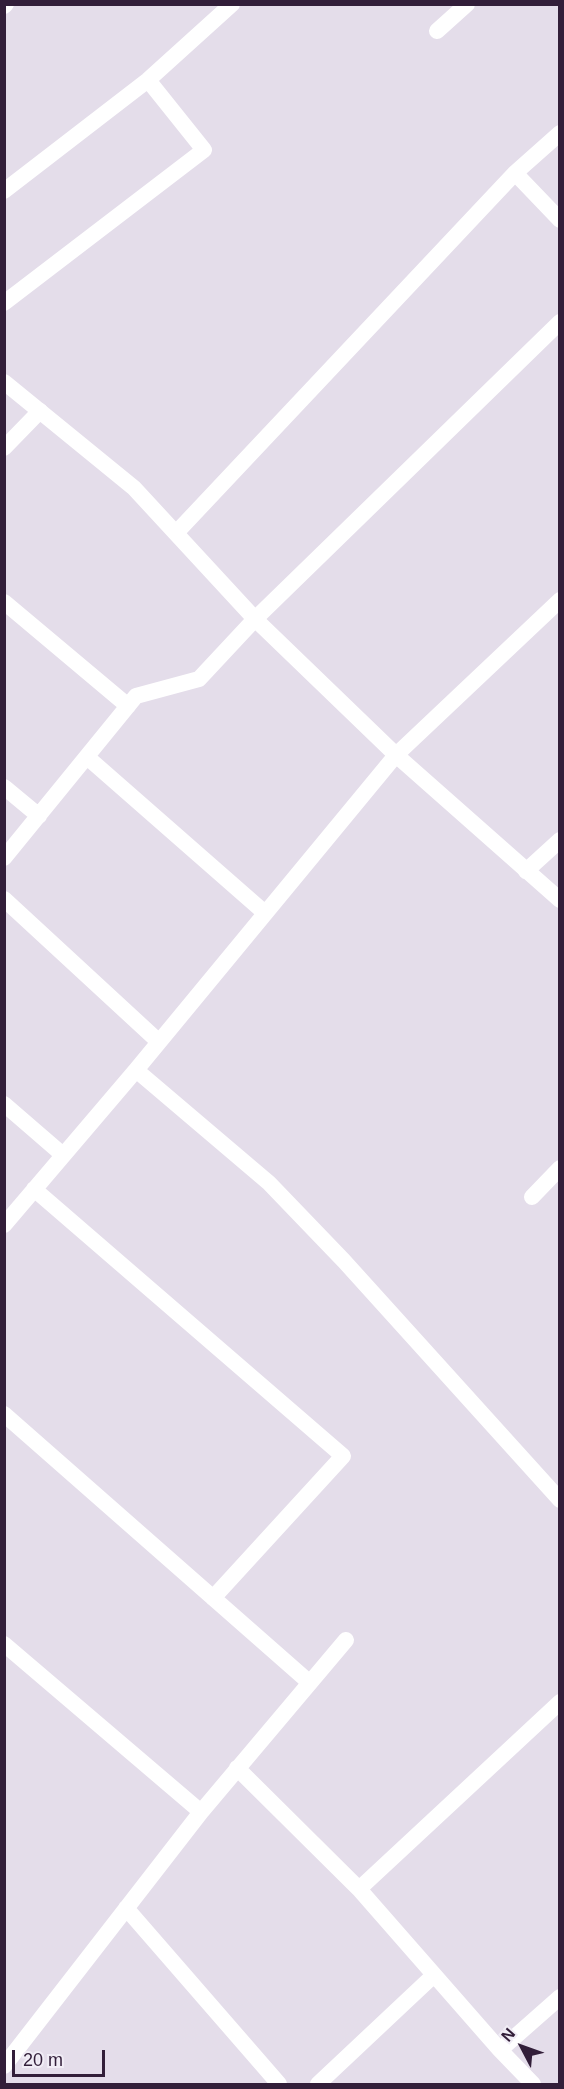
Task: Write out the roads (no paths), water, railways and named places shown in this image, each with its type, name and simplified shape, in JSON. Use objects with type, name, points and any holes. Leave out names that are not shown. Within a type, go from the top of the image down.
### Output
[{"type":"street","points":[[4,191],[148,80],[232,4]]},
{"type":"street","points":[[437,32],[467,4]]},
{"type":"street","points":[[4,303],[204,150],[148,80]]},
{"type":"street","points":[[177,533],[515,172],[560,133]]},
{"type":"street","points":[[515,172],[560,220]]},
{"type":"street","points":[[4,858],[136,696],[199,679],[255,619],[560,322]]},
{"type":"street","points":[[4,382],[134,488],[255,619],[396,755],[560,900]]},
{"type":"street","points":[[4,448],[40,411]]},
{"type":"street","points":[[4,1225],[136,1070],[396,755],[560,600]]},
{"type":"street","points":[[4,602],[128,706]]},
{"type":"street","points":[[87,757],[265,913]]},
{"type":"street","points":[[4,787],[39,816]]},
{"type":"street","points":[[526,871],[560,840]]},
{"type":"street","points":[[4,899],[159,1042]]},
{"type":"street","points":[[136,1070],[268,1183],[344,1262],[560,1500]]},
{"type":"street","points":[[4,1104],[63,1155]]},
{"type":"street","points":[[532,1197],[560,1168]]},
{"type":"street","points":[[34,1189],[343,1455],[213,1598]]},
{"type":"street","points":[[4,1414],[310,1683]]},
{"type":"street","points":[[4,2066],[201,1812],[346,1640]]},
{"type":"street","points":[[4,1644],[201,1812]]},
{"type":"street","points":[[359,1889],[560,1702]]},
{"type":"street","points":[[237,1768],[359,1889],[533,2085]]},
{"type":"street","points":[[126,1908],[279,2085]]},
{"type":"street","points":[[318,2085],[434,1975]]},
{"type":"street","points":[[500,2050],[560,1997]]}]
